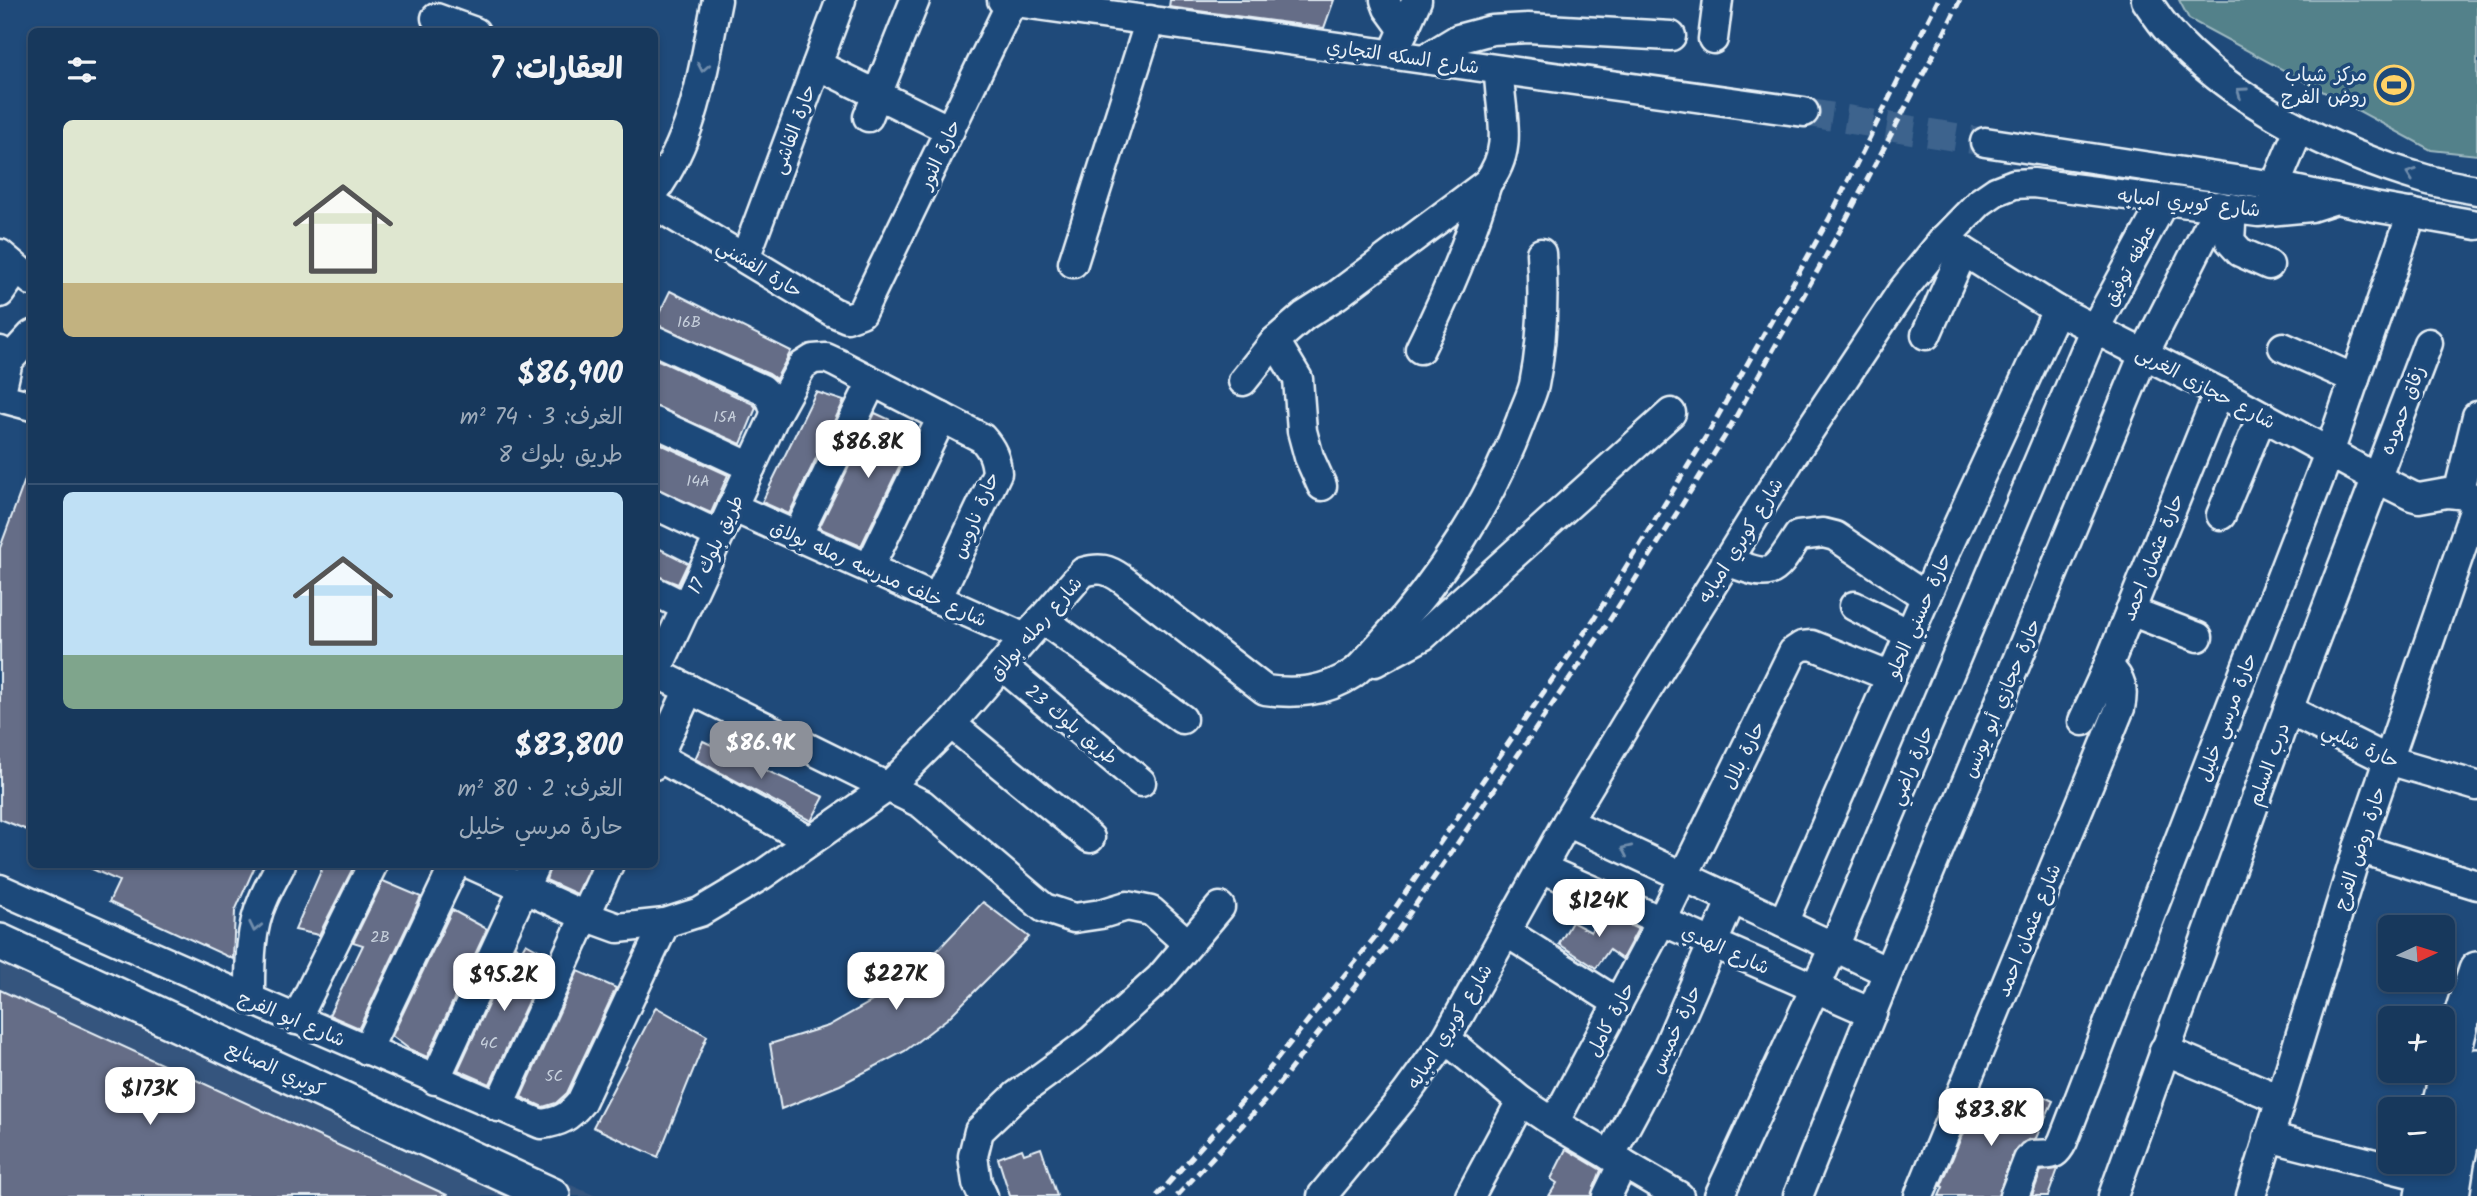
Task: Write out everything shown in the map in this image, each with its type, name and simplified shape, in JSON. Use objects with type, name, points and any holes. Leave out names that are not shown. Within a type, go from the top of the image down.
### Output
[{"type":"main road","name":"كوبري الصنايع","points":[[0,942],[552,1196]]},
{"type":"main road","points":[[2443,1097],[2463,1012],[2477,970]]},
{"type":"main road","points":[[2432,1183],[2456,1163],[2477,1067]]},
{"type":"street","points":[[658,186],[670,170],[686,138],[717,0]]},
{"type":"street","name":"حارة الفاشى","points":[[745,258],[841,0]]},
{"type":"street","points":[[873,106],[915,0]]},
{"type":"street","points":[[1385,0],[1398,42]]},
{"type":"street","points":[[1398,42],[1417,0]]},
{"type":"street","points":[[1713,39],[1718,0]]},
{"type":"street","points":[[2146,0],[2167,30],[2207,69],[2298,129],[2425,179],[2477,190]]},
{"type":"street","name":"شارع السكه التجاري","points":[[1007,1],[1150,20],[1398,42],[1425,59],[1804,113]]},
{"type":"street","name":"حارة النور","points":[[866,307],[950,130],[1007,1]]},
{"type":"street","points":[[437,17],[465,28]]},
{"type":"street","points":[[1073,263],[1150,20]]},
{"type":"street","points":[[1425,59],[1458,39],[1492,30],[1528,28],[1671,36]]},
{"type":"street","points":[[817,65],[873,106],[950,130]]},
{"type":"street","points":[[1243,382],[1275,341],[1304,316],[1487,183],[1498,169],[1503,150],[1504,125],[1499,94],[1499,70]]},
{"type":"street","points":[[2275,186],[2298,129]]},
{"type":"street","name":"شارع كوبري امبابه","points":[[1985,142],[2275,186],[2477,225]]},
{"type":"street","points":[[1420,349],[1456,274],[1487,183]]},
{"type":"street","name":"شارع كوبري امبابه","points":[[1322,1196],[1406,1094],[1446,1039],[1567,822],[1726,561],[1895,302],[1954,245],[1980,202],[1996,191],[2014,184],[2033,183],[2258,212],[2311,207],[2336,199]]},
{"type":"street","name":"عطفه توفيق","points":[[2094,330],[2164,201]]},
{"type":"street","name":"حارة الفشني","points":[[658,206],[840,316],[855,317],[866,307]]},
{"type":"street","points":[[2226,207],[2230,241],[2240,253],[2269,265]]},
{"type":"street","name":"حارة حجازي أبو يونس","points":[[1798,1196],[2144,354],[2226,207]]},
{"type":"street","name":"حارة مرسي خليل","points":[[2014,1196],[2028,1160],[2033,1155],[2058,1152],[2063,1141],[2329,453],[2412,213]]},
{"type":"street","points":[[1926,335],[1954,245]]},
{"type":"street","name":"شارع حجازى الغربى","points":[[1954,245],[2057,310],[2219,392],[2376,478],[2419,498],[2447,493],[2466,498]]},
{"type":"street","name":"شارع رمله بولاق","points":[[488,868],[530,877],[585,916],[618,928],[666,923],[700,912],[732,894],[889,786],[951,724],[1083,572],[1097,568],[1111,571],[1265,690],[1288,693],[1311,691],[1334,684],[1354,673],[1403,620],[1482,505],[1511,448],[1533,388],[1541,343],[1544,298],[1541,253]]},
{"type":"street","points":[[0,293],[16,268]]},
{"type":"street","name":"حارة حسني الحلو","points":[[1783,923],[1909,634],[2057,310]]},
{"type":"street","name":"حارة راضي","points":[[1719,1196],[1834,947],[2094,330]]},
{"type":"street","points":[[28,338],[4,356],[2,388],[6,399],[28,405]]},
{"type":"street","points":[[1275,341],[1298,379],[1302,431],[1322,486]]},
{"type":"street","points":[[658,342],[762,389],[771,397],[775,415]]},
{"type":"street","name":"زقاق حموده","points":[[2376,478],[2428,342]]},
{"type":"street","points":[[2283,347],[2355,379]]},
{"type":"street","name":"حارة ناروس","points":[[775,415],[802,366],[813,359],[826,358],[982,438],[990,447],[996,460],[997,473],[937,599]]},
{"type":"street","points":[[797,536],[872,382]]},
{"type":"street","name":"حارة عثمان احمد","points":[[2083,720],[2108,666],[2219,392]]},
{"type":"street","points":[[1354,673],[1423,636],[1671,413]]},
{"type":"street","name":"طريق بلوك 17","points":[[658,666],[775,415]]},
{"type":"street","points":[[2221,515],[2262,416]]},
{"type":"street","name":"حارة روض الفرج","points":[[2250,1196],[2358,848],[2470,524],[2466,498],[2477,416]]},
{"type":"street","points":[[869,568],[942,417]]},
{"type":"street","points":[[658,424],[751,467]]},
{"type":"street","name":"درب السلم","points":[[2113,1196],[2288,710],[2376,478]]},
{"type":"street","points":[[658,506],[719,535]]},
{"type":"street","name":"شارع خلف مدرسه رمله بولاق","points":[[732,507],[937,599],[1034,629],[1182,719]]},
{"type":"street","points":[[1726,561],[1759,573],[1770,571],[1779,566],[1798,536],[1823,533],[1835,536],[1926,597]]},
{"type":"street","points":[[658,593],[686,607]]},
{"type":"street","points":[[1854,606],[1909,634]]},
{"type":"street","points":[[2130,611],[2198,637]]},
{"type":"street","name":"حارة بلال","points":[[1683,876],[1793,652],[1802,646],[1812,645],[1891,677]]},
{"type":"street","name":"طريق بلوك 23","points":[[1002,666],[1141,782]]},
{"type":"street","name":"شارع عثمان احمد","points":[[1919,1196],[2120,708],[2123,692],[2119,677],[2108,666]]},
{"type":"street","points":[[658,674],[922,804],[1044,908],[1074,918],[1127,906],[1151,911],[1188,944]]},
{"type":"street","points":[[658,757],[689,689]]},
{"type":"street","name":"حارة شلبي","points":[[2288,710],[2388,760],[2477,786]]},
{"type":"street","points":[[951,724],[1090,838]]},
{"type":"street","points":[[658,762],[810,841]]},
{"type":"street","points":[[1567,822],[1888,972]]},
{"type":"street","points":[[2358,848],[2477,885]]},
{"type":"street","points":[[250,999],[251,947],[255,923],[262,901],[279,868]]},
{"type":"street","points":[[296,1020],[371,868]]},
{"type":"street","points":[[367,1050],[453,868]]},
{"type":"street","points":[[498,1107],[607,868]]},
{"type":"street","name":"شارع الهدي","points":[[1541,868],[1872,1013]]},
{"type":"street","name":"حارة كامل","points":[[1554,1123],[1683,876]]},
{"type":"street","points":[[435,1080],[530,877]]},
{"type":"street","name":"شارع ابو الفرج","points":[[0,889],[296,1020],[541,1124],[557,1123],[571,1115],[581,1102],[666,923]]},
{"type":"street","name":"حارة خميس","points":[[1607,1196],[1617,1160],[1732,900]]},
{"type":"street","points":[[983,1196],[977,1183],[973,1156],[979,1131],[1017,1095],[1092,1040],[1160,978],[1220,907]]},
{"type":"street","points":[[1506,932],[1618,1003]]},
{"type":"street","points":[[1446,1039],[1521,1101],[1679,1196]]},
{"type":"street","points":[[2164,1050],[2280,1099]]},
{"type":"street","points":[[1470,1196],[1521,1101]]},
{"type":"street","points":[[2269,1137],[2432,1183]]},
{"type":"shaded area","points":[[0,937],[596,1196],[0,1196]]},
{"type":"green space","name":"مركز شباب روض الفرج","points":[[2179,0],[2477,0],[2477,155],[2431,150],[2189,19]]},
{"type":"building","points":[[1170,0],[1334,0],[1324,28],[1169,7]]},
{"type":"building","points":[[670,291],[791,351],[776,379],[658,326],[658,316]]},
{"type":"building","points":[[658,360],[753,404],[756,408],[741,444],[658,408]]},
{"type":"building","points":[[816,392],[844,401],[789,514],[762,502]]},
{"type":"building","points":[[875,413],[916,432],[861,546],[819,528]]},
{"type":"building","points":[[658,443],[728,475],[711,513],[658,490]]},
{"type":"building","points":[[28,472],[28,830],[0,819],[0,548]]},
{"type":"building","points":[[658,548],[688,563],[678,584],[658,576]]},
{"type":"building","points":[[703,741],[824,797],[811,821],[695,759]]},
{"type":"building","points":[[90,868],[254,868],[235,911],[233,959],[109,902],[119,881]]},
{"type":"building","points":[[322,868],[353,868],[319,935],[295,930]]},
{"type":"building","points":[[550,868],[589,868],[577,894],[546,880]]},
{"type":"building","points":[[383,881],[421,897],[359,1028],[329,1015],[363,945],[353,942]]},
{"type":"building","points":[[983,902],[1029,937],[948,1018],[905,1051],[840,1085],[781,1109],[770,1044],[828,1026],[890,991],[933,955]]},
{"type":"building","points":[[452,910],[487,929],[427,1057],[409,1049],[392,1036]]},
{"type":"building","points":[[1600,912],[1638,929],[1622,959],[1609,950],[1596,968],[1559,944],[1572,922],[1591,932]]},
{"type":"building","points":[[526,943],[549,956],[490,1084],[458,1070],[515,946],[522,950]]},
{"type":"building","points":[[578,971],[616,988],[567,1093],[556,1103],[543,1107],[521,1097]]},
{"type":"building","points":[[0,990],[449,1196],[0,1196]]},
{"type":"building","points":[[656,1007],[707,1036],[658,1157],[593,1127]]},
{"type":"building","points":[[2032,1091],[2053,1101],[2036,1138],[2022,1143],[2013,1153],[1998,1196],[1939,1196],[1976,1101],[2019,1120]]},
{"type":"building","points":[[1041,1148],[1057,1196],[1010,1196],[998,1158],[1022,1149],[1024,1154]]},
{"type":"building","points":[[1566,1149],[1601,1170],[1591,1196],[1549,1196],[1557,1183],[1551,1179]]},
{"type":"building","points":[[2058,1169],[2048,1196],[2032,1196],[2041,1171]]},
{"type":"tunnel","points":[[1804,112],[1985,142]]},
{"type":"railway","points":[[1157,1196],[1258,1083],[1375,937],[1594,619],[1710,430],[1829,219],[1938,0]]},
{"type":"railway","points":[[1177,1196],[1271,1094],[1390,942],[1608,623],[1725,436],[1842,227],[1960,0]]},
{"type":"place","name":"مركز شباب روض الفرج","points":[[2394,85]]}]
